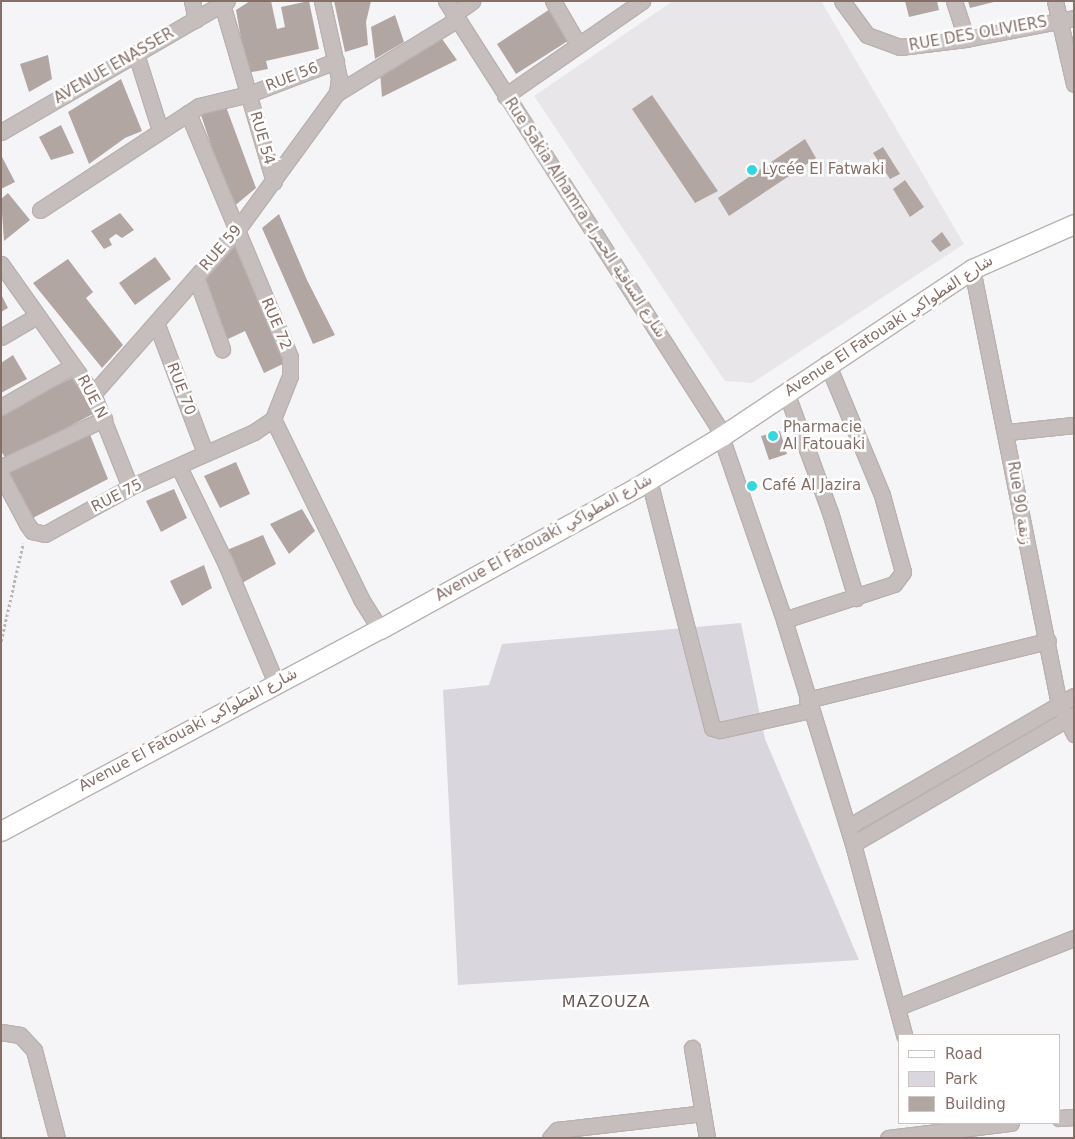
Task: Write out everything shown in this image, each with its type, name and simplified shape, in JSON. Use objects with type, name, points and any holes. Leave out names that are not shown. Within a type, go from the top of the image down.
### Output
[{"type":"main road","name":"Avenue El Fatouaki شارع الفطواكي","points":[[1,831],[380,629],[649,480],[722,436],[826,363],[972,269],[1074,224]]},
{"type":"street","points":[[192,1],[196,20]]},
{"type":"street","points":[[322,1],[339,78],[337,93]]},
{"type":"street","points":[[337,93],[452,12],[472,1]]},
{"type":"street","points":[[553,1],[578,44]]},
{"type":"street","points":[[505,96],[642,1]]},
{"type":"street","name":"RUE DES OLIVIERS","points":[[842,1],[867,35],[888,45],[911,47],[966,39],[1067,19]]},
{"type":"street","points":[[954,1],[966,39]]},
{"type":"street","points":[[1055,1],[1067,19],[1074,84]]},
{"type":"street","name":"AVENUE ENASSER","points":[[1,132],[225,3]]},
{"type":"street","name":"RUE 54","points":[[225,3],[274,182]]},
{"type":"street","name":"Rue Sakia Alhamra شارع الساقية الحمراء","points":[[452,12],[643,305],[722,436],[784,620],[848,826],[904,1034]]},
{"type":"street","points":[[136,54],[160,130]]},
{"type":"street","name":"RUE 56","points":[[40,210],[160,130],[207,102],[249,94],[336,60]]},
{"type":"street","name":"RUE 59","points":[[93,394],[157,325],[237,230],[274,182],[337,93]]},
{"type":"street","name":"RUE 72","points":[[188,113],[292,368],[273,419]]},
{"type":"street","name":"RUE N","points":[[1,264],[93,394],[130,487]]},
{"type":"street","name":"Rue 90 زنقة","points":[[972,269],[1008,432],[1023,536],[1048,641],[1059,704],[1070,717],[1074,734]]},
{"type":"street","points":[[196,277],[222,349]]},
{"type":"street","points":[[1,337],[36,316]]},
{"type":"street","name":"RUE 70","points":[[157,325],[205,453]]},
{"type":"street","points":[[784,620],[894,584],[902,576],[903,567],[882,494],[826,363]]},
{"type":"street","points":[[1,407],[73,366]]},
{"type":"street","points":[[786,392],[830,512],[856,598]]},
{"type":"street","points":[[1,467],[104,419]]},
{"type":"street","points":[[273,419],[361,600],[380,629]]},
{"type":"street","name":"RUE 75","points":[[27,524],[38,534],[56,528],[130,487],[179,467],[205,453],[254,432],[273,419]]},
{"type":"street","points":[[1008,432],[1074,425]]},
{"type":"street","points":[[179,467],[226,564],[276,683]]},
{"type":"street","points":[[1,475],[27,524]]},
{"type":"street","points":[[649,480],[712,728],[720,730],[1048,641]]},
{"type":"street","points":[[848,826],[1074,696]]},
{"type":"street","points":[[853,844],[1070,717]]},
{"type":"street","points":[[898,1007],[1074,938]]},
{"type":"street","points":[[1,1032],[20,1036],[34,1050],[57,1138]]},
{"type":"street","points":[[692,1048],[707,1138]]},
{"type":"street","points":[[550,1138],[557,1130],[703,1113]]},
{"type":"street","points":[[1060,1118],[1074,1117]]},
{"type":"street","points":[[888,1138],[924,1130],[999,1124]]},
{"type":"path","points":[[1,641],[27,524]]},
{"type":"shaded area","name":"Lycée El Fatwaki","points":[[673,1],[821,1],[964,244],[752,383],[725,381],[534,96]]},
{"type":"green space","points":[[741,623],[765,739],[859,960],[458,985],[443,690],[489,685],[502,644]]},
{"type":"building","points":[[250,1],[271,1],[277,29],[285,27],[281,7],[309,1],[319,49],[266,61],[268,69],[247,73],[236,10]]},
{"type":"building","points":[[334,1],[371,1],[366,22],[368,45],[345,52]]},
{"type":"building","points":[[905,1],[937,1],[939,10],[909,17]]},
{"type":"building","points":[[968,1],[994,1],[994,2],[970,8]]},
{"type":"building","points":[[550,9],[571,39],[516,74],[497,44]]},
{"type":"building","points":[[395,15],[404,42],[375,59],[371,27]]},
{"type":"building","points":[[440,36],[457,60],[382,97],[380,72]]},
{"type":"building","points":[[48,55],[52,79],[29,92],[20,64]]},
{"type":"building","points":[[121,79],[142,131],[125,138],[89,164],[68,112]]},
{"type":"building","points":[[652,95],[718,191],[695,203],[632,109]]},
{"type":"building","points":[[225,104],[256,188],[232,208],[200,112]]},
{"type":"building","points":[[61,125],[74,153],[51,160],[39,137]]},
{"type":"building","points":[[805,139],[816,158],[729,216],[718,198]]},
{"type":"building","points":[[883,147],[900,174],[890,179],[873,153]]},
{"type":"building","points":[[1,155],[15,182],[1,189]]},
{"type":"building","points":[[905,180],[924,207],[910,217],[893,189]]},
{"type":"building","points":[[8,193],[30,220],[4,241],[1,199]]},
{"type":"building","points":[[120,213],[134,230],[122,238],[116,234],[109,239],[112,245],[104,249],[91,231]]},
{"type":"building","points":[[279,214],[307,280],[335,335],[313,344],[262,228]]},
{"type":"building","points":[[942,232],[951,245],[940,252],[931,241]]},
{"type":"building","points":[[234,245],[285,363],[264,373],[245,331],[226,340],[200,280]]},
{"type":"building","points":[[155,257],[171,279],[135,305],[119,283]]},
{"type":"building","points":[[68,259],[93,292],[86,298],[123,345],[102,368],[33,283]]},
{"type":"building","points":[[1,294],[8,308],[1,312]]},
{"type":"building","points":[[13,355],[27,379],[1,393],[1,363]]},
{"type":"building","points":[[74,377],[93,414],[6,459],[1,451],[1,413]]},
{"type":"building","points":[[780,431],[787,454],[769,460],[761,436]]},
{"type":"building","points":[[89,432],[108,479],[29,520],[5,475]]},
{"type":"building","points":[[236,462],[250,494],[220,508],[204,476]]},
{"type":"building","points":[[174,489],[187,518],[161,532],[146,501]]},
{"type":"building","points":[[302,509],[315,531],[289,554],[270,524]]},
{"type":"building","points":[[263,535],[276,564],[242,583],[227,550]]},
{"type":"building","points":[[204,565],[212,588],[182,606],[170,581]]},
{"type":"place","name":"Lycée El Fatwaki","points":[[752,170]]},
{"type":"place","name":"Pharmacie Al Fatouaki","points":[[773,436]]},
{"type":"place","name":"Café Al Jazira","points":[[752,486]]},
{"type":"district","name":"MAZOUZA","points":[[606,1002]]}]
